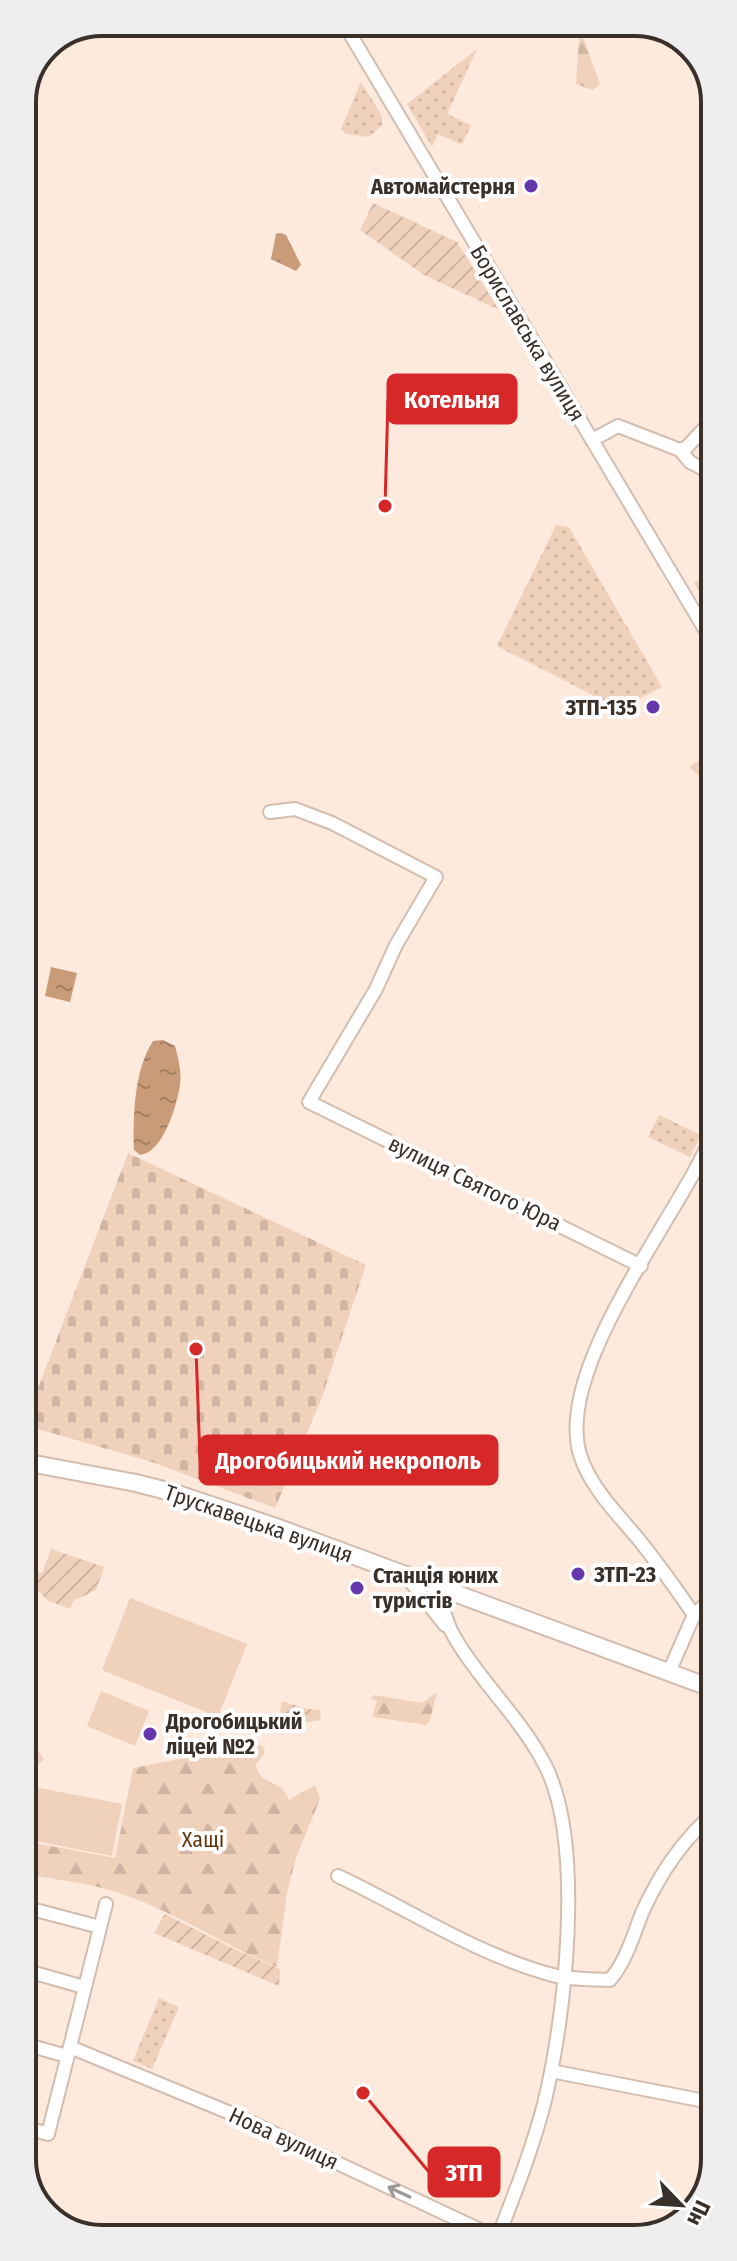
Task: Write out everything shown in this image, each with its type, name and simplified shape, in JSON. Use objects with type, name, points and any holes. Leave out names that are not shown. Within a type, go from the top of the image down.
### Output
[{"type":"main road","name":"Трускавецька вулиця","points":[[36,1464],[159,1488],[405,1574],[701,1684]]},
{"type":"street","name":"Бориславська вулиця","points":[[351,36],[701,623]]},
{"type":"street","points":[[592,440],[618,426],[680,450],[690,462],[701,468]]},
{"type":"street","points":[[680,450],[701,434]]},
{"type":"street","name":"вулиця Святого Юра","points":[[270,812],[295,809],[332,823],[436,877],[396,945],[376,989],[309,1102],[641,1266]]},
{"type":"street","points":[[694,1615],[591,1478],[577,1443],[578,1407],[589,1368],[608,1325],[701,1159]]},
{"type":"street","points":[[405,1574],[522,1727],[557,1794],[566,1855],[564,1977],[551,2071],[534,2140],[502,2225]]},
{"type":"street","points":[[437,1586],[453,1635]]},
{"type":"street","points":[[448,1622],[458,1594]]},
{"type":"street","points":[[669,1672],[694,1615],[701,1608]]},
{"type":"street","points":[[338,1876],[476,1947],[564,1977],[610,1980],[622,1963],[661,1874],[701,1827]]},
{"type":"street","points":[[36,2130],[48,2134],[106,1904]]},
{"type":"street","points":[[36,1910],[100,1927]]},
{"type":"street","points":[[36,1973],[84,1987]]},
{"type":"street","name":"Нова вулиця","points":[[36,2046],[68,2051],[155,2082],[235,2115],[471,2225]]},
{"type":"street","points":[[551,2071],[701,2100]]},
{"type":"green space","points":[[579,36],[583,36],[600,84],[593,90],[576,84]]},
{"type":"green space","points":[[477,49],[447,114],[471,125],[462,145],[438,134],[432,147],[407,104]]},
{"type":"green space","points":[[361,82],[382,116],[382,125],[369,137],[346,134],[341,129]]},
{"type":"green space","points":[[373,203],[457,242],[499,310],[424,275],[360,230]]},
{"type":"green space","points":[[556,525],[569,527],[662,687],[620,709],[497,646]]},
{"type":"green space","points":[[701,579],[701,595],[694,583]]},
{"type":"green space","points":[[701,759],[701,778],[689,767]]},
{"type":"green space","points":[[659,1115],[701,1135],[690,1157],[648,1137]]},
{"type":"green space","points":[[128,1153],[366,1265],[321,1400],[275,1508],[152,1462],[36,1428],[36,1394]]},
{"type":"green space","points":[[51,1549],[104,1567],[96,1590],[73,1601],[70,1609],[47,1600],[36,1589],[36,1571],[42,1573]]},
{"type":"green space","points":[[130,1598],[247,1644],[218,1717],[102,1670]]},
{"type":"green space","points":[[101,1691],[149,1711],[135,1746],[87,1726]]},
{"type":"green space","points":[[437,1692],[426,1725],[372,1717],[377,1701],[370,1698],[374,1695],[422,1703]]},
{"type":"green space","points":[[282,1701],[321,1710],[320,1720],[277,1727]]},
{"type":"green space","name":"Хащі","points":[[262,1745],[265,1752],[256,1765],[260,1774],[282,1789],[289,1800],[315,1785],[320,1799],[296,1858],[287,1893],[277,1967],[130,1897],[88,1885],[36,1876],[36,1843],[115,1858],[133,1768]]},
{"type":"green space","points":[[36,1749],[44,1759],[36,1766]]},
{"type":"green space","points":[[36,1787],[122,1804],[112,1856],[36,1841]]},
{"type":"green space","points":[[165,1914],[280,1969],[279,1986],[154,1933]]},
{"type":"green space","points":[[159,1998],[179,2007],[152,2069],[133,2061]]},
{"type":"water","points":[[276,234],[286,235],[301,265],[296,271],[271,259]]},
{"type":"water","points":[[51,967],[77,973],[70,1002],[45,996]]},
{"type":"water","points":[[163,1040],[175,1046],[180,1085],[168,1127],[156,1146],[140,1155],[134,1150],[138,1079],[153,1041]]},
{"type":"place","name":"Автомайстерня","points":[[531,186]]},
{"type":"place","name":"Котельня","points":[[385,506]]},
{"type":"place","name":"ЗТП-135","points":[[653,707]]},
{"type":"place","name":"Дрогобицький некрополь","points":[[196,1349]]},
{"type":"place","name":"ЗТП-23","points":[[578,1574]]},
{"type":"place","name":"Станція юних туристів","points":[[357,1588]]},
{"type":"place","name":"Дрогобицький ліцей №2","points":[[150,1734]]},
{"type":"place","name":"ЗТП","points":[[363,2093]]}]
